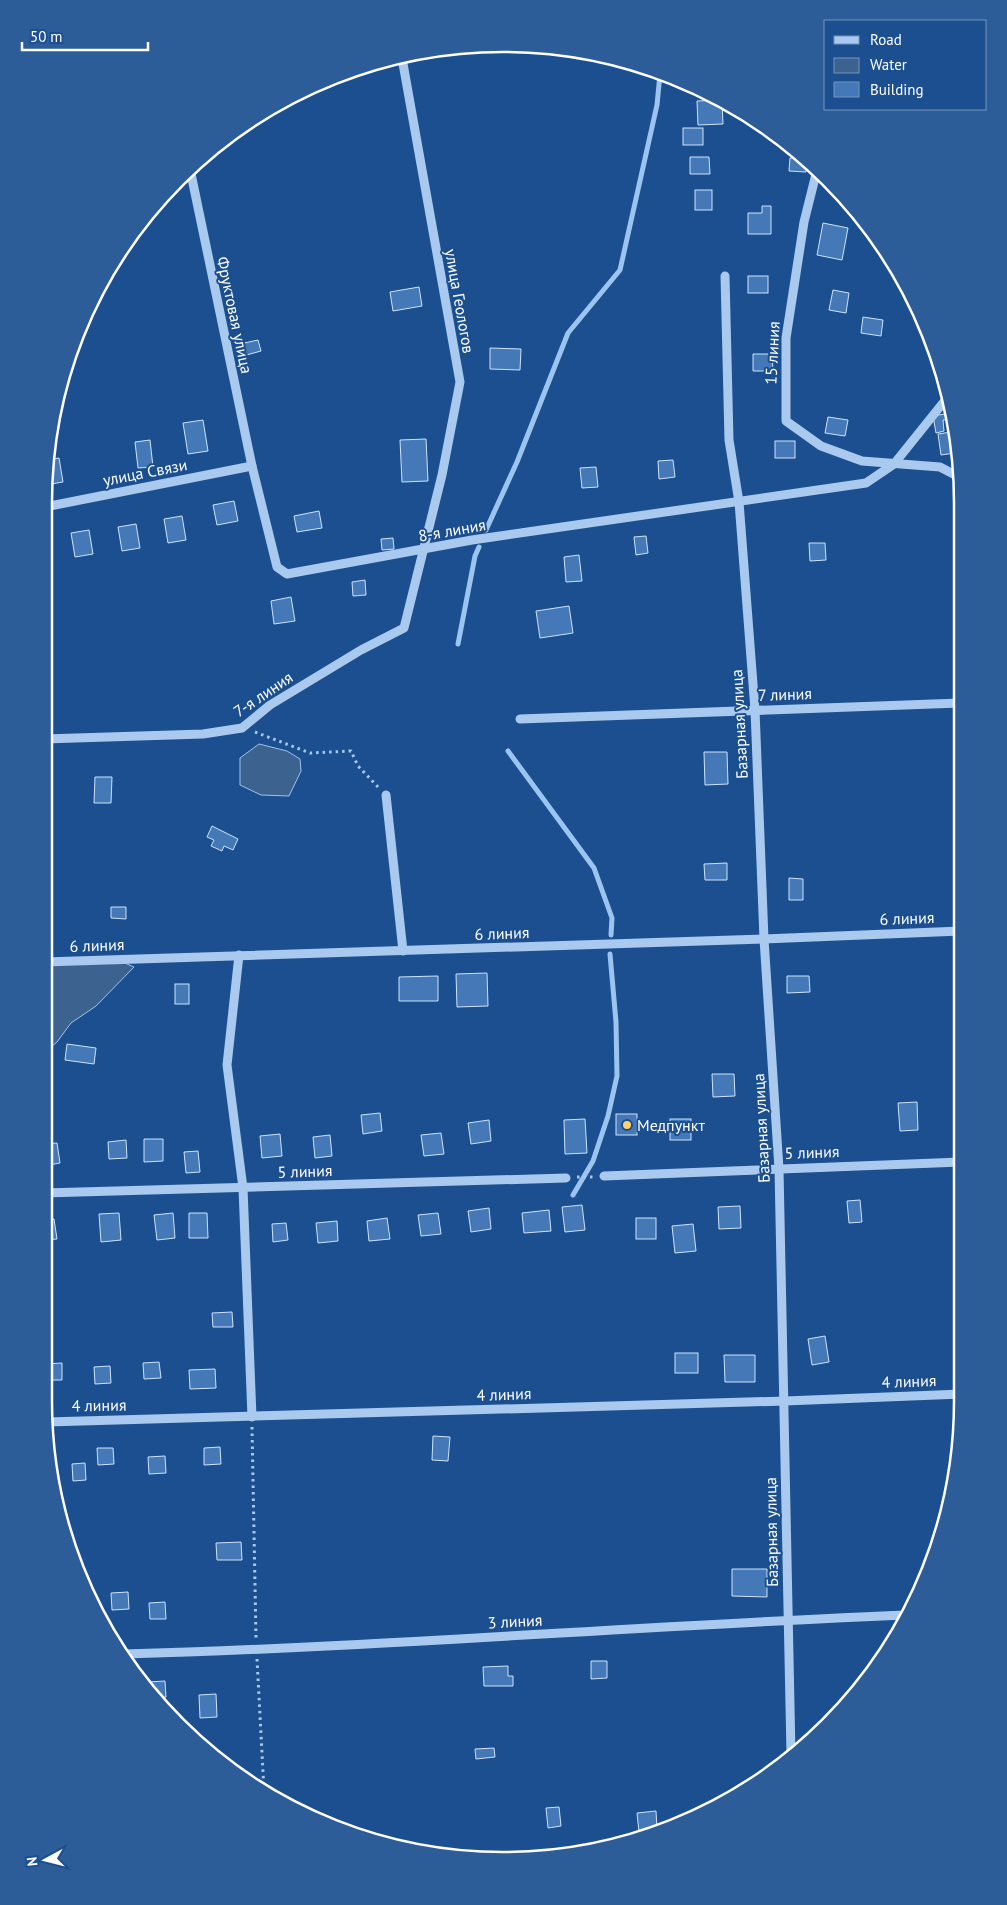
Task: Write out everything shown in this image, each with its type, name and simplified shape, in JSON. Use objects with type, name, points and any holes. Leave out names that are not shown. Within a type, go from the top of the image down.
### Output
[{"type":"street","name":"улица Геологов","points":[[403,64],[460,382],[442,476],[424,550]]},
{"type":"street","name":"Фруктовая улица","points":[[192,178],[252,466]]},
{"type":"street","name":"15 линия","points":[[815,178],[804,222],[786,338],[786,421],[821,446],[862,460],[894,464]]},
{"type":"street","name":"Базарная улица","points":[[725,276],[730,440],[739,502],[755,710],[764,939],[778,1169],[785,1401],[790,1750]]},
{"type":"street","name":"8-я линия","points":[[252,466],[277,567],[287,574],[472,540],[866,483],[894,464],[943,403]]},
{"type":"street","points":[[894,464],[940,467],[954,474]]},
{"type":"street","name":"улица Связи","points":[[52,506],[252,466]]},
{"type":"street","name":"7-я линия","points":[[52,739],[203,734],[242,728],[270,705],[361,650],[404,628],[424,550]]},
{"type":"street","name":"7 линия","points":[[520,719],[954,703]]},
{"type":"street","points":[[386,796],[403,951]]},
{"type":"street","name":"6 линия","points":[[52,962],[954,931]]},
{"type":"street","points":[[240,955],[227,1065],[243,1188],[252,1417]]},
{"type":"street","name":"5 линия","points":[[604,1176],[954,1162]]},
{"type":"street","name":"5 линия","points":[[52,1193],[566,1178]]},
{"type":"street","name":"4 линия","points":[[53,1422],[785,1401],[954,1394]]},
{"type":"street","name":"3 линия","points":[[130,1654],[257,1651],[787,1620],[900,1616]]},
{"type":"path","points":[[242,728],[310,753],[351,751],[358,766],[386,796]]},
{"type":"path","points":[[566,1178],[604,1176]]},
{"type":"path","points":[[252,1417],[257,1651],[264,1783]]},
{"type":"water","points":[[259,744],[287,751],[300,759],[301,771],[289,796],[261,795],[240,785],[240,758]]},
{"type":"water","points":[[120,961],[134,967],[96,1006],[71,1023],[52,1046],[52,964]]},
{"type":"building","points":[[697,101],[706,101],[722,109],[723,124],[698,125]]},
{"type":"building","points":[[683,128],[703,128],[703,145],[683,145]]},
{"type":"building","points":[[690,157],[709,157],[710,174],[690,174]]},
{"type":"building","points":[[790,158],[794,158],[806,169],[806,172],[789,171]]},
{"type":"building","points":[[695,190],[712,190],[712,210],[695,210]]},
{"type":"building","points":[[762,206],[771,206],[771,234],[748,234],[748,213],[762,213]]},
{"type":"building","points":[[823,223],[848,228],[842,260],[817,255]]},
{"type":"building","points":[[748,276],[768,276],[768,293],[748,293]]},
{"type":"building","points":[[419,287],[422,306],[393,311],[390,292]]},
{"type":"building","points":[[833,290],[849,293],[846,313],[829,310]]},
{"type":"building","points":[[863,317],[883,320],[881,336],[861,333]]},
{"type":"building","points":[[258,340],[261,351],[243,356],[240,344]]},
{"type":"building","points":[[490,348],[521,349],[520,370],[490,369]]},
{"type":"building","points":[[753,354],[772,354],[773,371],[753,371]]},
{"type":"building","points":[[945,414],[947,420],[943,420],[944,431],[936,433],[933,416]]},
{"type":"building","points":[[828,417],[848,420],[845,436],[825,433]]},
{"type":"building","points":[[203,420],[208,451],[188,454],[183,423]]},
{"type":"building","points":[[949,432],[952,453],[941,455],[938,434]]},
{"type":"building","points":[[426,439],[428,481],[402,482],[400,440]]},
{"type":"building","points":[[150,440],[153,467],[138,468],[135,442]]},
{"type":"building","points":[[775,441],[795,441],[795,458],[775,458]]},
{"type":"building","points":[[59,458],[63,482],[53,484],[53,474],[55,459]]},
{"type":"building","points":[[673,460],[675,477],[659,479],[658,461]]},
{"type":"building","points":[[596,467],[598,487],[582,488],[580,468]]},
{"type":"building","points":[[234,501],[238,521],[217,525],[213,505]]},
{"type":"building","points":[[319,511],[322,528],[297,532],[294,516]]},
{"type":"building","points":[[182,516],[186,540],[168,543],[164,519]]},
{"type":"building","points":[[136,524],[140,548],[122,551],[118,527]]},
{"type":"building","points":[[89,530],[93,554],[75,557],[71,533]]},
{"type":"building","points":[[646,536],[648,553],[636,555],[634,537]]},
{"type":"building","points":[[393,538],[394,549],[382,550],[381,539]]},
{"type":"building","points":[[809,543],[825,543],[826,560],[810,561]]},
{"type":"building","points":[[579,555],[582,581],[566,582],[564,557]]},
{"type":"building","points":[[365,580],[366,595],[353,596],[352,582]]},
{"type":"building","points":[[291,597],[295,621],[274,624],[271,601]]},
{"type":"building","points":[[569,606],[573,633],[540,638],[536,611]]},
{"type":"building","points":[[704,752],[727,752],[728,784],[705,785]]},
{"type":"building","points":[[95,777],[112,777],[111,803],[94,803]]},
{"type":"building","points":[[212,826],[238,839],[233,850],[224,846],[222,851],[211,846],[214,840],[207,837]]},
{"type":"building","points":[[727,863],[727,880],[705,880],[704,864]]},
{"type":"building","points":[[789,878],[803,879],[803,900],[789,900]]},
{"type":"building","points":[[111,907],[126,907],[126,919],[111,918]]},
{"type":"building","points":[[487,973],[488,1006],[457,1007],[456,974]]},
{"type":"building","points":[[438,976],[438,1001],[399,1001],[399,977]]},
{"type":"building","points":[[787,976],[809,976],[810,992],[787,993]]},
{"type":"building","points":[[175,984],[189,984],[189,1004],[175,1004]]},
{"type":"building","points":[[67,1044],[96,1048],[94,1064],[65,1060]]},
{"type":"building","points":[[712,1074],[734,1074],[735,1096],[713,1097]]},
{"type":"building","points":[[917,1102],[918,1130],[900,1131],[898,1103]]},
{"type":"building","points":[[380,1113],[382,1131],[363,1134],[361,1115]]},
{"type":"building","name":"Медпункт","points":[[616,1114],[637,1114],[637,1135],[616,1135]]},
{"type":"building","points":[[585,1119],[587,1153],[565,1154],[564,1120]]},
{"type":"building","points":[[670,1119],[691,1119],[691,1140],[670,1140]]},
{"type":"building","points":[[489,1120],[491,1141],[471,1144],[468,1123]]},
{"type":"building","points":[[441,1133],[444,1154],[424,1156],[421,1135]]},
{"type":"building","points":[[280,1134],[282,1156],[262,1158],[260,1136]]},
{"type":"building","points":[[330,1135],[332,1156],[315,1158],[313,1137]]},
{"type":"building","points":[[144,1139],[163,1139],[163,1161],[144,1162]]},
{"type":"building","points":[[126,1140],[127,1158],[109,1159],[108,1142]]},
{"type":"building","points":[[52,1143],[57,1143],[60,1163],[52,1164]]},
{"type":"building","points":[[198,1151],[200,1172],[186,1173],[184,1152]]},
{"type":"building","points":[[860,1200],[862,1222],[849,1223],[847,1201]]},
{"type":"building","points":[[582,1205],[585,1230],[565,1232],[562,1207]]},
{"type":"building","points":[[740,1206],[741,1228],[719,1229],[718,1207]]},
{"type":"building","points":[[489,1208],[491,1229],[471,1232],[468,1211]]},
{"type":"building","points":[[549,1210],[551,1231],[524,1233],[522,1213]]},
{"type":"building","points":[[119,1213],[121,1240],[101,1242],[99,1214]]},
{"type":"building","points":[[173,1213],[175,1238],[157,1240],[154,1215]]},
{"type":"building","points":[[189,1213],[207,1213],[208,1238],[189,1238]]},
{"type":"building","points":[[438,1213],[441,1234],[421,1236],[418,1215]]},
{"type":"building","points":[[387,1218],[390,1239],[369,1241],[367,1221]]},
{"type":"building","points":[[636,1218],[656,1218],[656,1239],[636,1239]]},
{"type":"building","points":[[52,1219],[54,1219],[57,1239],[52,1239]]},
{"type":"building","points":[[337,1221],[338,1241],[318,1243],[316,1223]]},
{"type":"building","points":[[286,1223],[288,1240],[273,1242],[272,1224]]},
{"type":"building","points":[[693,1224],[696,1251],[675,1253],[672,1226]]},
{"type":"building","points":[[232,1312],[233,1327],[213,1327],[212,1313]]},
{"type":"building","points":[[825,1336],[829,1362],[812,1365],[808,1339]]},
{"type":"building","points":[[675,1353],[698,1353],[698,1373],[675,1373]]},
{"type":"building","points":[[724,1355],[755,1355],[755,1382],[725,1382]]},
{"type":"building","points":[[159,1362],[161,1378],[144,1379],[143,1363]]},
{"type":"building","points":[[62,1363],[62,1380],[52,1380],[52,1364]]},
{"type":"building","points":[[110,1366],[111,1383],[95,1384],[94,1367]]},
{"type":"building","points":[[215,1369],[216,1388],[190,1389],[189,1370]]},
{"type":"building","points":[[433,1436],[450,1437],[448,1461],[432,1460]]},
{"type":"building","points":[[220,1447],[221,1464],[204,1465],[204,1448]]},
{"type":"building","points":[[97,1448],[113,1448],[114,1464],[98,1465]]},
{"type":"building","points":[[165,1456],[166,1473],[149,1474],[148,1457]]},
{"type":"building","points":[[85,1463],[86,1480],[73,1481],[72,1464]]},
{"type":"building","points":[[241,1542],[242,1560],[217,1560],[216,1543]]},
{"type":"building","points":[[732,1569],[767,1569],[767,1597],[732,1596]]},
{"type":"building","points":[[128,1592],[129,1609],[112,1610],[111,1593]]},
{"type":"building","points":[[165,1602],[166,1619],[150,1619],[149,1603]]},
{"type":"building","points":[[591,1661],[607,1661],[607,1678],[591,1679]]},
{"type":"building","points":[[508,1666],[508,1676],[513,1676],[513,1686],[484,1686],[483,1667]]},
{"type":"building","points":[[165,1681],[166,1697],[163,1697],[151,1682]]},
{"type":"building","points":[[216,1694],[217,1717],[200,1718],[199,1695]]},
{"type":"building","points":[[494,1748],[495,1757],[476,1759],[475,1749]]},
{"type":"building","points":[[559,1807],[561,1826],[548,1828],[546,1808]]},
{"type":"building","points":[[656,1811],[657,1826],[639,1832],[637,1813]]},
{"type":"waterway","points":[[486,530],[517,462],[568,333],[620,270],[657,105],[659,80]]},
{"type":"waterway","points":[[458,644],[475,556],[479,547]]},
{"type":"waterway","points":[[508,751],[594,868],[612,918],[611,935]]},
{"type":"waterway","points":[[573,1195],[593,1161],[608,1116],[617,1076],[616,1022],[610,954]]},
{"type":"place","name":"Медпункт","points":[[627,1125]]}]
